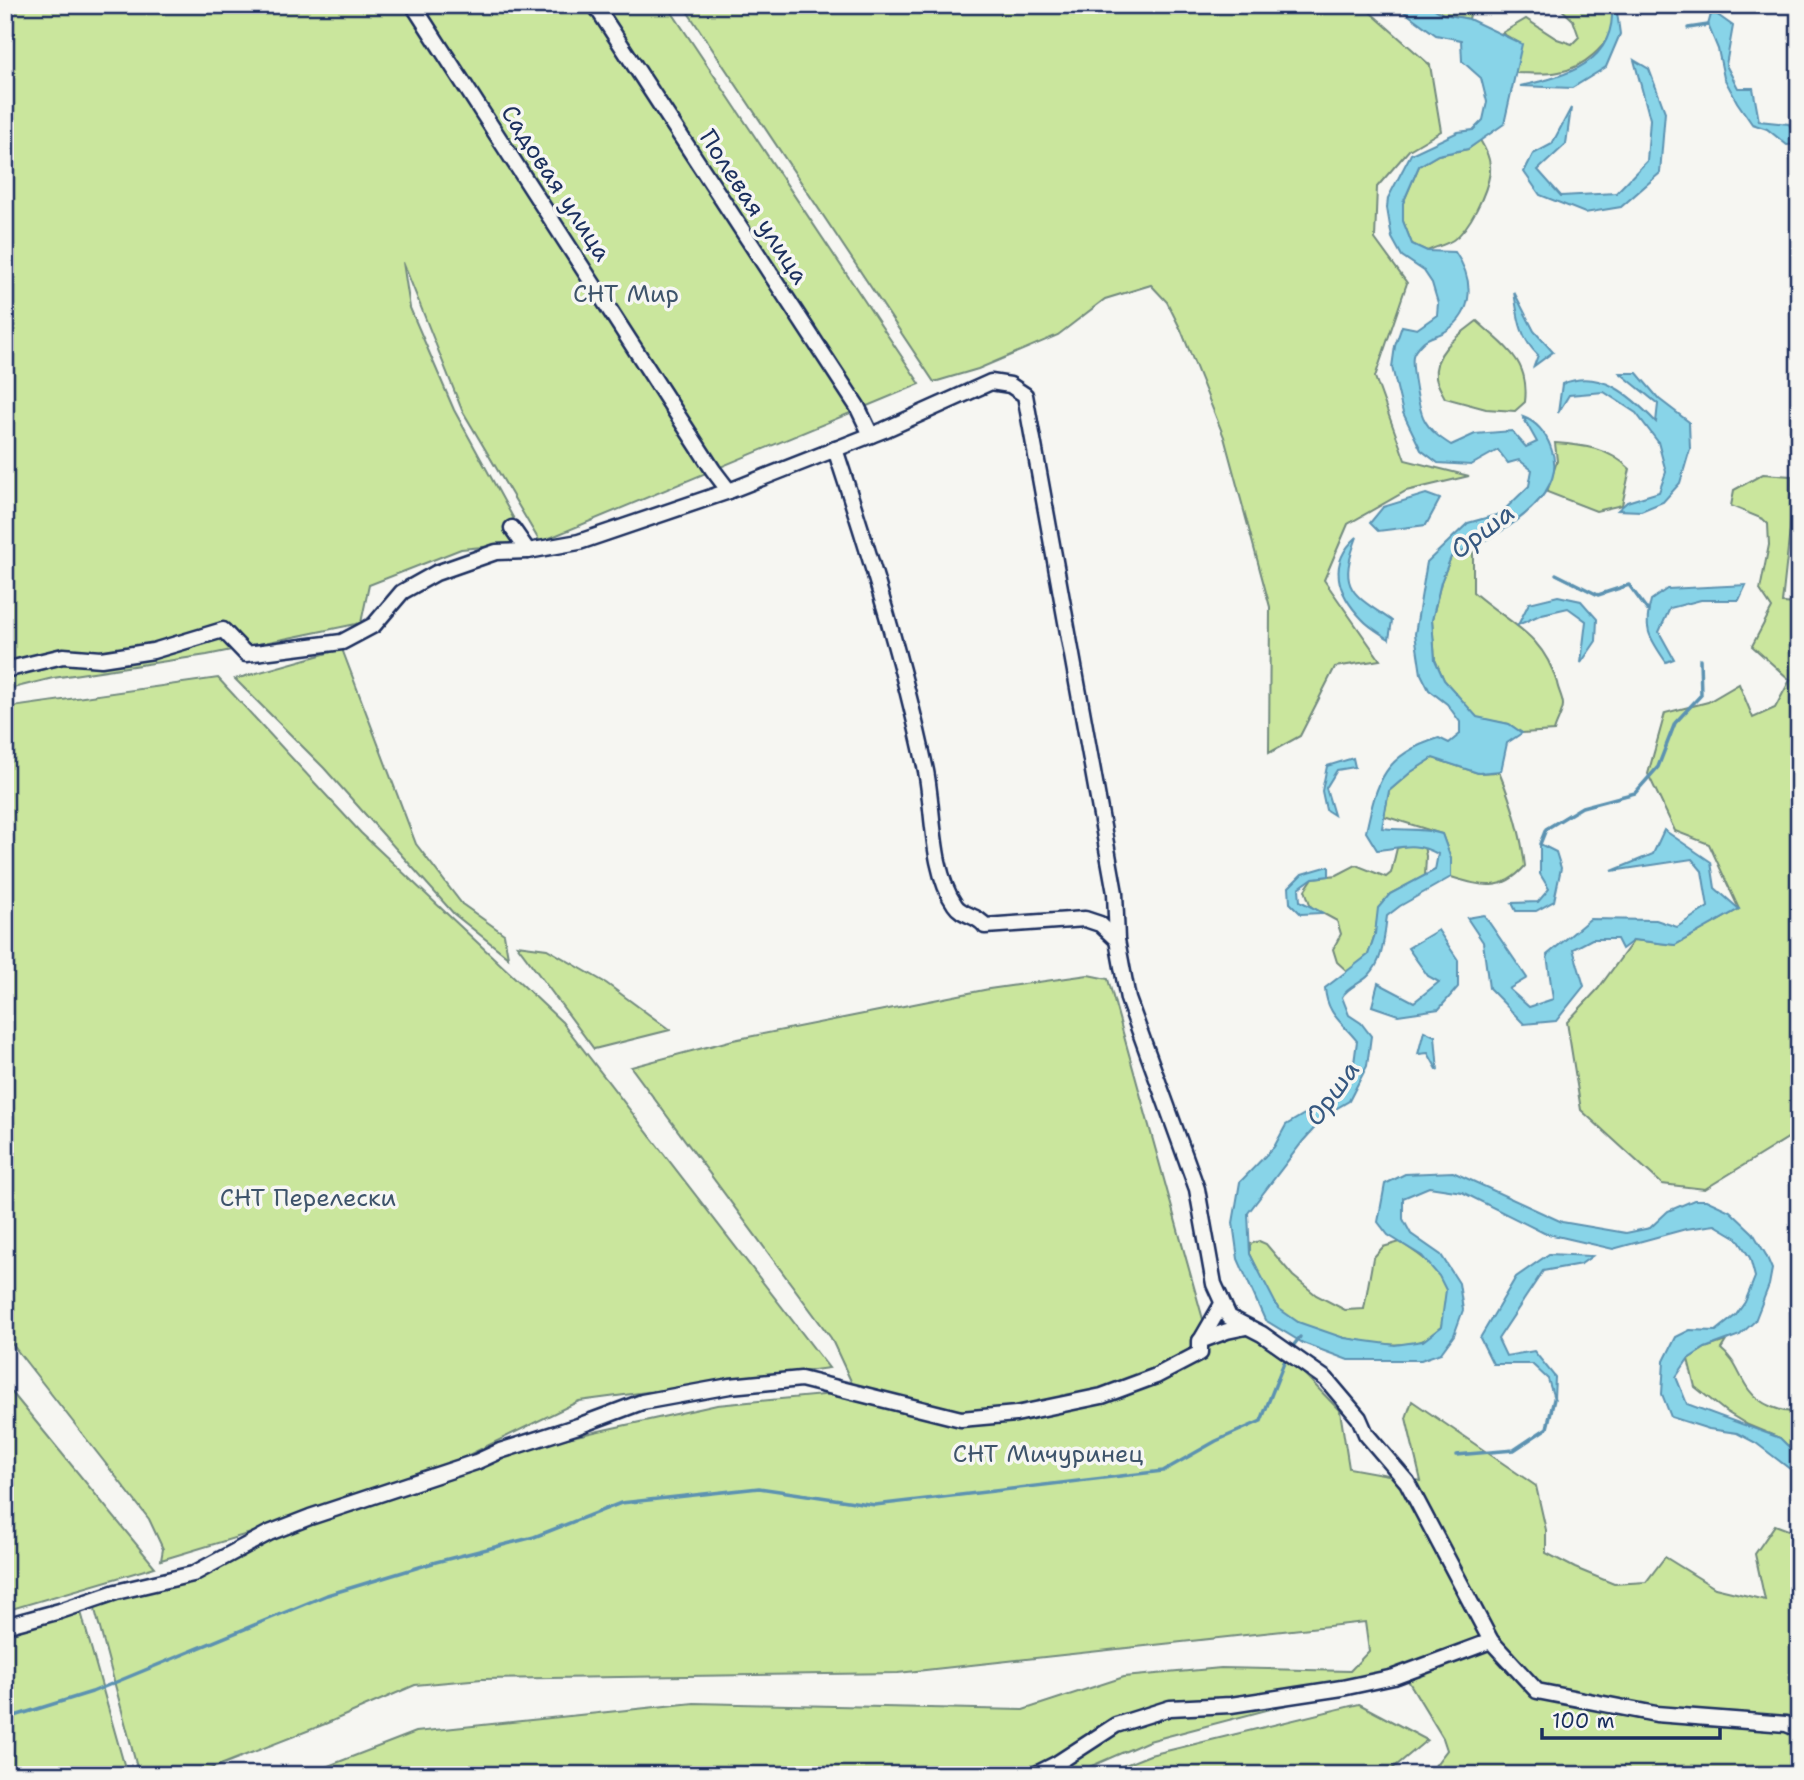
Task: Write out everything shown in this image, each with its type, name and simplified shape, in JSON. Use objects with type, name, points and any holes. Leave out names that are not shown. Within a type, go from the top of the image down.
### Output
[{"type":"street","name":"Садовая улица","points":[[413,5],[729,491]]},
{"type":"street","name":"Полевая улица","points":[[595,5],[858,406],[871,435]]},
{"type":"street","points":[[5,670],[64,656],[101,659],[153,651],[223,630],[246,654],[342,642],[374,625],[402,592],[436,573],[496,552],[528,551],[579,542],[729,491],[871,435],[991,382],[1010,385],[1025,395],[1115,892],[1117,940],[1128,999],[1197,1189],[1214,1284],[1229,1317],[1262,1334],[1326,1379],[1359,1418],[1366,1433],[1407,1482],[1491,1641],[1537,1691],[1656,1714],[1786,1724],[1799,1729]]},
{"type":"street","points":[[835,449],[883,601],[926,772],[941,872],[955,906],[985,926],[1085,919],[1100,924],[1117,940]]},
{"type":"street","points":[[512,528],[528,551]]},
{"type":"street","points":[[5,1626],[116,1592],[193,1574],[270,1533],[310,1517],[642,1402],[730,1386],[801,1379],[961,1419],[1016,1414],[1102,1396],[1156,1376],[1200,1353],[1200,1341],[1222,1304]]},
{"type":"street","points":[[1200,1341],[1246,1327]]},
{"type":"street","points":[[1034,1775],[1116,1725],[1170,1708],[1231,1705],[1362,1684],[1394,1677],[1491,1641]]},
{"type":"green space","name":"СНТ Мир","points":[[5,5],[667,5],[920,384],[540,542],[462,410],[403,262],[410,308],[454,410],[527,543],[461,549],[369,585],[361,623],[207,655],[53,678],[5,690]]},
{"type":"green space","points":[[683,5],[1362,5],[1430,65],[1441,131],[1409,150],[1377,187],[1375,239],[1407,283],[1375,377],[1405,460],[1469,476],[1406,491],[1348,524],[1324,580],[1380,660],[1335,667],[1300,736],[1269,753],[1270,607],[1224,437],[1167,302],[1151,285],[1105,299],[1058,335],[978,369],[934,382]]},
{"type":"green space","points":[[1428,5],[1472,5],[1469,19],[1443,14]]},
{"type":"green space","points":[[1557,5],[1612,5],[1613,22],[1607,39],[1594,54],[1568,70],[1515,73],[1521,44],[1502,33],[1526,19],[1557,39],[1572,44],[1579,37],[1573,20]]},
{"type":"green space","points":[[1480,140],[1488,155],[1490,172],[1481,199],[1466,228],[1453,240],[1427,251],[1412,244],[1403,221],[1403,203],[1419,166],[1438,155],[1468,149]]},
{"type":"green space","points":[[1477,321],[1506,347],[1524,375],[1525,402],[1515,411],[1486,409],[1445,398],[1437,383],[1436,369],[1443,352]]},
{"type":"green space","points":[[1555,443],[1604,452],[1630,469],[1622,505],[1596,511],[1547,492],[1557,461]]},
{"type":"green space","points":[[1763,474],[1791,476],[1792,511],[1782,603],[1799,604],[1799,1133],[1705,1189],[1662,1184],[1581,1110],[1567,1022],[1598,989],[1634,940],[1675,945],[1739,909],[1709,844],[1675,831],[1648,774],[1665,713],[1708,702],[1739,684],[1753,718],[1775,708],[1790,680],[1752,646],[1772,608],[1760,590],[1769,545],[1768,524],[1763,519],[1731,506],[1734,490]]},
{"type":"green space","points":[[1473,547],[1473,592],[1534,641],[1551,666],[1563,705],[1554,731],[1522,733],[1509,724],[1477,718],[1444,680],[1435,660],[1432,620],[1441,582],[1451,557]]},
{"type":"green space","points":[[342,649],[416,844],[462,904],[504,934],[508,957],[454,914],[324,768],[235,679]]},
{"type":"green space","name":"СНТ Перелески","points":[[218,678],[361,833],[562,1022],[829,1368],[579,1401],[403,1487],[161,1560],[163,1549],[149,1519],[5,1335],[5,708]]},
{"type":"green space","points":[[1433,758],[1478,773],[1499,772],[1521,841],[1525,866],[1516,875],[1491,885],[1451,877],[1451,859],[1442,834],[1384,816],[1389,791]]},
{"type":"green space","points":[[1424,846],[1425,876],[1390,894],[1379,908],[1368,955],[1348,972],[1337,962],[1333,949],[1341,934],[1337,921],[1311,907],[1305,890],[1313,878],[1337,875],[1356,865],[1386,877],[1391,873],[1397,848]]},
{"type":"green space","points":[[517,945],[547,949],[606,983],[670,1030],[594,1049]]},
{"type":"green space","name":"СНТ Мичуринец","points":[[1088,975],[1108,979],[1206,1330],[1263,1331],[1340,1411],[1349,1468],[1421,1481],[1406,1418],[1412,1401],[1536,1486],[1546,1530],[1546,1553],[1614,1584],[1646,1582],[1665,1557],[1715,1588],[1765,1600],[1755,1554],[1775,1525],[1799,1534],[1799,1775],[1428,1775],[1447,1750],[1443,1738],[1404,1674],[1149,1741],[1071,1775],[305,1775],[416,1732],[694,1703],[1023,1710],[1124,1677],[1221,1668],[1350,1671],[1369,1651],[1365,1622],[898,1673],[482,1679],[415,1685],[195,1775],[139,1775],[94,1606],[196,1579],[307,1523],[540,1444],[717,1405],[856,1392],[831,1338],[631,1067],[733,1040],[989,989]]},
{"type":"green space","points":[[1259,1241],[1266,1244],[1293,1276],[1316,1295],[1345,1310],[1364,1309],[1373,1258],[1383,1247],[1400,1242],[1428,1262],[1443,1281],[1446,1298],[1441,1327],[1424,1340],[1410,1344],[1392,1344],[1370,1343],[1325,1333],[1304,1325],[1277,1307],[1269,1295],[1250,1254],[1250,1244]]},
{"type":"green space","points":[[1726,1341],[1721,1349],[1759,1400],[1772,1407],[1799,1412],[1799,1457],[1780,1438],[1748,1425],[1695,1387],[1688,1359],[1705,1348]]},
{"type":"green space","points":[[5,1384],[155,1567],[5,1611]]},
{"type":"green space","points":[[81,1612],[127,1775],[5,1775],[5,1633]]},
{"type":"green space","points":[[1359,1704],[1427,1740],[1385,1775],[1100,1775],[1150,1755]]},
{"type":"water","name":"Орша","points":[[1395,5],[1428,5],[1443,14],[1469,19],[1522,44],[1504,124],[1468,149],[1438,155],[1419,166],[1403,203],[1403,221],[1412,244],[1427,251],[1455,252],[1466,273],[1469,294],[1467,305],[1455,323],[1446,331],[1424,341],[1413,356],[1414,378],[1422,414],[1432,431],[1451,445],[1475,434],[1512,431],[1526,447],[1537,442],[1523,417],[1537,425],[1544,433],[1551,448],[1554,467],[1550,485],[1539,501],[1523,516],[1486,540],[1451,557],[1441,582],[1432,620],[1435,660],[1444,680],[1477,717],[1509,724],[1522,733],[1507,743],[1501,771],[1478,773],[1433,758],[1389,791],[1382,828],[1442,834],[1451,859],[1451,877],[1387,916],[1378,962],[1369,975],[1342,997],[1349,1015],[1361,1023],[1371,1036],[1367,1066],[1349,1101],[1327,1114],[1248,1213],[1250,1254],[1278,1308],[1298,1322],[1344,1338],[1395,1345],[1423,1341],[1441,1327],[1446,1290],[1439,1276],[1422,1256],[1388,1235],[1378,1222],[1385,1184],[1405,1174],[1453,1172],[1562,1222],[1626,1233],[1650,1228],[1668,1211],[1694,1200],[1706,1200],[1730,1211],[1753,1233],[1772,1269],[1769,1285],[1755,1321],[1740,1335],[1705,1348],[1688,1359],[1676,1377],[1687,1404],[1780,1438],[1799,1457],[1799,1476],[1756,1443],[1737,1433],[1709,1429],[1671,1417],[1662,1394],[1664,1361],[1676,1337],[1690,1330],[1716,1331],[1736,1315],[1745,1302],[1755,1277],[1750,1258],[1737,1238],[1715,1225],[1686,1229],[1613,1249],[1544,1233],[1462,1192],[1429,1187],[1403,1198],[1403,1219],[1411,1234],[1441,1255],[1459,1283],[1463,1310],[1454,1335],[1441,1353],[1421,1360],[1348,1360],[1303,1343],[1265,1320],[1238,1259],[1233,1223],[1240,1182],[1274,1147],[1286,1125],[1328,1100],[1354,1063],[1357,1041],[1332,1012],[1325,988],[1368,955],[1375,934],[1378,908],[1390,894],[1435,870],[1438,854],[1415,846],[1377,850],[1366,832],[1379,784],[1395,762],[1421,745],[1439,738],[1449,743],[1460,734],[1460,722],[1447,704],[1429,690],[1421,674],[1415,634],[1427,562],[1468,523],[1500,514],[1529,486],[1532,470],[1519,460],[1508,463],[1498,450],[1471,465],[1438,463],[1421,450],[1403,413],[1392,367],[1395,346],[1402,326],[1417,329],[1437,315],[1438,303],[1432,283],[1424,271],[1402,256],[1392,238],[1388,198],[1411,154],[1458,132],[1473,130],[1483,120],[1487,102],[1481,78],[1462,61],[1461,40],[1436,35]]},
{"type":"water","points":[[1612,5],[1616,5],[1620,34],[1606,67],[1572,88],[1520,86],[1570,72],[1597,54],[1606,41],[1611,25]]},
{"type":"water","points":[[1712,11],[1733,26],[1726,65],[1738,88],[1753,88],[1759,121],[1789,124],[1799,144],[1787,145],[1767,129],[1752,124],[1737,102],[1724,78],[1718,49],[1708,25]]},
{"type":"water","points":[[1634,60],[1649,69],[1665,112],[1660,173],[1621,207],[1585,213],[1540,195],[1524,172],[1533,154],[1552,144],[1571,108],[1566,144],[1538,170],[1561,196],[1616,193],[1647,161],[1650,119]]},
{"type":"water","points":[[1514,292],[1534,331],[1553,352],[1534,366],[1538,355],[1523,333]]},
{"type":"water","points":[[1620,373],[1637,373],[1659,399],[1689,422],[1690,449],[1680,483],[1663,502],[1641,511],[1618,510],[1627,502],[1659,492],[1666,472],[1658,442],[1636,413],[1604,392],[1569,395],[1558,413],[1562,384],[1590,380],[1602,382],[1626,394],[1656,422],[1658,404]]},
{"type":"water","points":[[1426,494],[1440,499],[1426,525],[1378,531],[1370,523],[1383,507]]},
{"type":"water","points":[[1357,537],[1348,569],[1349,579],[1358,596],[1392,621],[1389,639],[1362,619],[1346,599],[1342,588],[1339,568],[1342,557]]},
{"type":"water","points":[[1746,585],[1739,600],[1701,600],[1670,608],[1659,632],[1674,659],[1666,662],[1649,633],[1651,600],[1667,589]]},
{"type":"water","points":[[1558,596],[1581,601],[1597,619],[1596,641],[1581,663],[1586,621],[1568,608],[1542,614],[1518,625],[1529,603]]},
{"type":"water","points":[[1353,758],[1355,767],[1337,770],[1326,788],[1334,815],[1326,810],[1322,791],[1327,766]]},
{"type":"water","points":[[1664,830],[1711,862],[1715,888],[1739,909],[1675,945],[1634,940],[1622,949],[1617,939],[1592,939],[1573,949],[1584,986],[1556,1021],[1524,1024],[1489,988],[1483,942],[1467,918],[1484,915],[1527,978],[1509,989],[1529,1007],[1553,999],[1547,955],[1590,919],[1656,920],[1677,927],[1708,907],[1702,871],[1692,859],[1612,871],[1653,854]]},
{"type":"water","points":[[1540,844],[1556,852],[1561,868],[1554,901],[1536,911],[1516,911],[1512,903],[1538,902],[1549,889],[1540,874]]},
{"type":"water","points":[[1329,866],[1329,876],[1313,878],[1299,888],[1300,901],[1323,913],[1301,914],[1290,903],[1289,887],[1302,874]]},
{"type":"water","points":[[1438,930],[1458,960],[1458,987],[1439,1009],[1398,1015],[1372,1006],[1378,983],[1414,1002],[1439,982],[1428,976],[1408,948]]},
{"type":"water","points":[[1424,1031],[1435,1036],[1438,1071],[1428,1053],[1418,1054]]},
{"type":"water","points":[[1549,1254],[1592,1256],[1581,1264],[1543,1271],[1498,1339],[1506,1356],[1534,1351],[1555,1377],[1554,1399],[1548,1379],[1532,1364],[1493,1364],[1480,1338],[1516,1277]]},
{"type":"waterway","points":[[1712,11],[1720,5]]},
{"type":"waterway","points":[[1688,28],[1708,25]]},
{"type":"waterway","points":[[1556,574],[1598,595],[1629,585],[1648,611]]},
{"type":"waterway","points":[[1540,844],[1546,829],[1582,807],[1635,793],[1658,767],[1675,723],[1701,695],[1700,659]]},
{"type":"waterway","points":[[1293,1346],[1300,1337]]},
{"type":"waterway","points":[[5,1719],[92,1692],[327,1595],[436,1562],[534,1537],[621,1503],[759,1488],[875,1505],[1163,1471],[1216,1441],[1261,1421],[1287,1355]]},
{"type":"waterway","points":[[1456,1455],[1514,1450],[1547,1428],[1554,1399]]}]
